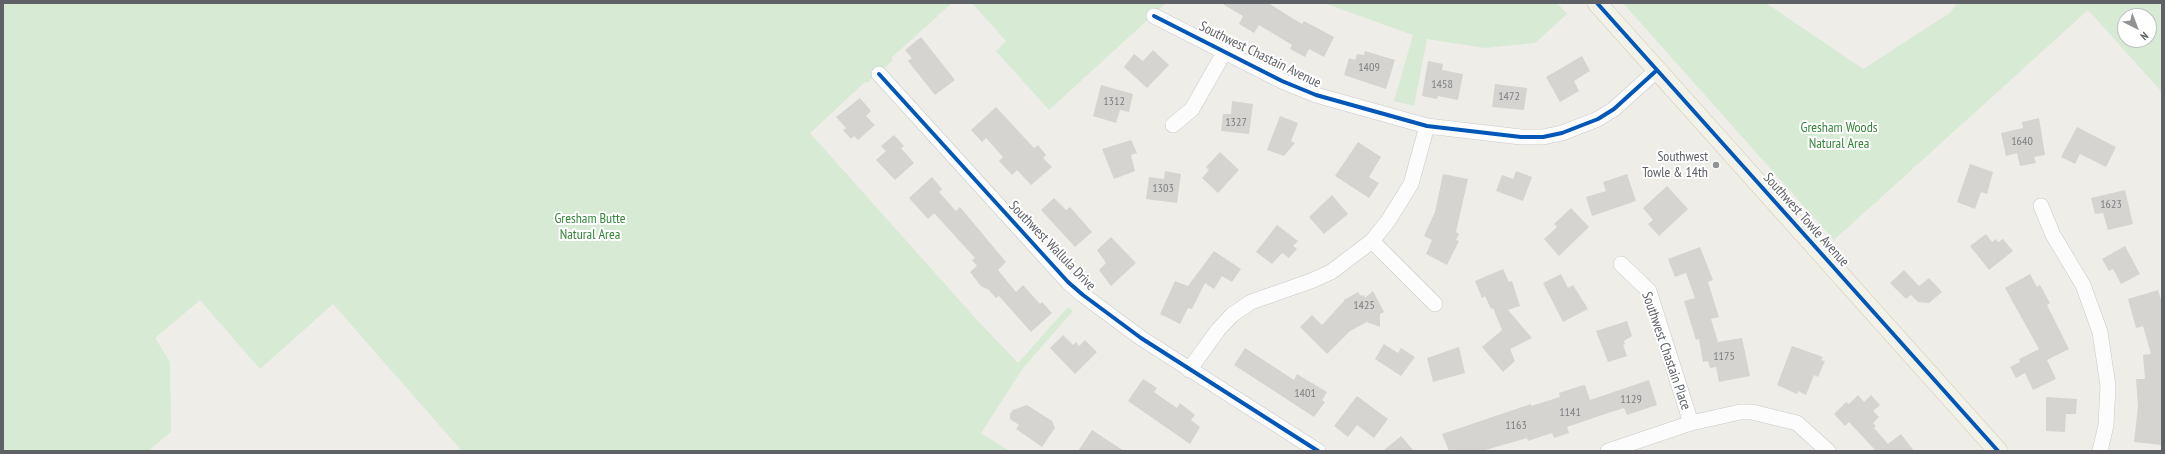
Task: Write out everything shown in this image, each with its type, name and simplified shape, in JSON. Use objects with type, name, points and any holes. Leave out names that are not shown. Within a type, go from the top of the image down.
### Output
[{"type":"main road","name":"Southwest Towle Avenue","points":[[1597,3],[1998,451]]},
{"type":"street","name":"Southwest Chastain Avenue","points":[[1154,16],[1282,81],[1316,95],[1427,126],[1521,137],[1543,137],[1562,133],[1586,124],[1614,109],[1657,70]]},
{"type":"street","points":[[1173,125],[1192,109],[1225,51]]},
{"type":"street","name":"Southwest Wallula Drive","points":[[879,74],[1068,282],[1109,315],[1298,446],[1318,451]]},
{"type":"street","points":[[1189,370],[1218,330],[1232,316],[1251,302],[1311,281],[1331,272],[1372,241],[1388,221],[1411,184],[1427,126]]},
{"type":"street","points":[[2041,206],[2053,235],[2083,285],[2100,332],[2108,386],[2106,425],[2100,451]]},
{"type":"street","points":[[1372,241],[1435,304]]},
{"type":"street","name":"Southwest Chastain Place","points":[[1621,264],[1649,291],[1691,423]]},
{"type":"street","points":[[1608,451],[1691,423],[1740,412],[1762,413],[1797,423],[1828,451]]},
{"type":"green space","name":"Gresham Butte Natural Area","points":[[3,3],[952,3],[891,58],[893,60],[867,83],[865,82],[810,133],[977,320],[1018,363],[1068,307],[1073,311],[1023,368],[981,433],[1009,451],[462,451],[333,304],[260,369],[200,300],[155,338],[170,362],[171,432],[148,451],[3,451]]},
{"type":"green space","points":[[972,3],[1166,3],[1049,110],[996,51],[1006,41]]},
{"type":"green space","points":[[1324,3],[1557,3],[1567,14],[1535,43],[1485,48],[1427,39],[1414,106],[1394,101],[1413,35]]},
{"type":"green space","name":"Gresham Woods Natural Area","points":[[1623,3],[1766,3],[1863,69],[1950,13],[1957,3],[2162,3],[2162,92],[2122,48],[2157,48],[2157,8],[2117,8],[2117,42],[2088,10],[1834,240]]},
{"type":"building","points":[[1221,3],[1268,3],[1302,24],[1304,21],[1334,37],[1324,57],[1309,49],[1305,57],[1290,49],[1292,45],[1259,25],[1254,33],[1239,24],[1243,16]]},
{"type":"building","points":[[921,37],[955,80],[935,95],[908,61],[912,58],[905,50]]},
{"type":"building","points":[[1153,50],[1169,65],[1147,88],[1124,67],[1134,54],[1143,61]]},
{"type":"building","points":[[1365,51],[1395,60],[1386,89],[1344,75],[1349,58],[1355,60],[1357,54],[1364,55]]},
{"type":"building","points":[[1582,56],[1590,71],[1574,81],[1579,91],[1560,102],[1546,77]]},
{"type":"building","points":[[1428,61],[1443,64],[1442,70],[1463,74],[1458,100],[1438,96],[1437,99],[1422,96]]},
{"type":"building","points":[[1495,84],[1527,88],[1524,110],[1492,107]]},
{"type":"building","points":[[1101,85],[1133,94],[1129,112],[1120,110],[1116,123],[1093,116]]},
{"type":"building","points":[[860,98],[871,111],[866,116],[875,125],[858,140],[854,136],[851,139],[843,130],[846,128],[836,117]]},
{"type":"building","points":[[1232,101],[1253,104],[1249,134],[1221,131],[1223,114],[1231,114]]},
{"type":"building","points":[[996,107],[1034,148],[1038,145],[1046,155],[1043,158],[1052,167],[1031,185],[1017,170],[1012,175],[999,161],[1003,157],[986,138],[982,142],[971,130]]},
{"type":"building","points":[[1280,116],[1298,123],[1291,141],[1295,143],[1284,156],[1267,150]]},
{"type":"building","points":[[2039,118],[2045,155],[2034,157],[2036,163],[2020,166],[2017,153],[2006,156],[2001,133],[2023,128],[2022,122]]},
{"type":"building","points":[[2077,127],[2116,147],[2106,167],[2080,154],[2075,164],[2061,157]]},
{"type":"building","points":[[894,135],[904,146],[901,148],[914,163],[895,180],[876,160],[886,151],[881,146]]},
{"type":"building","points":[[1131,140],[1137,153],[1131,155],[1135,171],[1114,179],[1102,149]]},
{"type":"building","points":[[1358,142],[1381,157],[1369,177],[1379,183],[1369,198],[1335,176]]},
{"type":"building","points":[[1220,152],[1239,170],[1218,193],[1202,178],[1209,170],[1206,167]]},
{"type":"building","points":[[1970,164],[1993,172],[1987,194],[1981,192],[1975,209],[1957,202]]},
{"type":"building","points":[[1165,171],[1181,174],[1177,203],[1146,199],[1149,177],[1164,179]]},
{"type":"building","points":[[1516,171],[1532,177],[1523,201],[1496,191],[1502,175],[1513,179]]},
{"type":"building","points":[[1443,174],[1468,179],[1456,232],[1459,234],[1456,240],[1459,241],[1447,265],[1426,254],[1432,240],[1424,236],[1435,212]]},
{"type":"building","points":[[1627,174],[1636,201],[1592,216],[1586,197],[1606,191],[1603,182]]},
{"type":"building","points":[[932,177],[942,189],[939,192],[956,211],[960,207],[1006,262],[998,270],[1016,292],[1023,285],[1040,304],[1042,302],[1052,313],[1031,332],[999,296],[996,298],[988,289],[980,285],[970,272],[977,266],[972,260],[975,258],[934,213],[928,219],[909,198]]},
{"type":"building","points":[[1667,186],[1688,209],[1659,236],[1648,224],[1653,220],[1643,208]]},
{"type":"building","points":[[2125,190],[2133,224],[2108,230],[2103,213],[2095,214],[2091,198]]},
{"type":"building","points":[[1332,195],[1348,214],[1324,234],[1309,217]]},
{"type":"building","points":[[1054,198],[1066,210],[1070,207],[1092,232],[1075,247],[1041,210]]},
{"type":"building","points":[[1571,208],[1589,227],[1559,256],[1544,239],[1557,227],[1554,224]]},
{"type":"building","points":[[1277,225],[1298,241],[1293,246],[1297,249],[1289,258],[1282,253],[1272,264],[1256,252]]},
{"type":"building","points":[[1986,234],[1992,242],[1996,239],[1998,242],[2003,239],[2013,251],[1989,270],[1970,246]]},
{"type":"building","points":[[1111,237],[1136,263],[1111,286],[1099,270],[1106,263],[1097,250]]},
{"type":"building","points":[[2125,246],[2140,274],[2121,284],[2113,269],[2109,271],[2102,259]]},
{"type":"building","points":[[1700,247],[1713,280],[1708,282],[1719,317],[1711,319],[1718,342],[1742,338],[1750,376],[1719,382],[1716,367],[1710,368],[1708,361],[1703,362],[1699,339],[1696,340],[1684,301],[1695,298],[1686,273],[1675,277],[1668,259]]},
{"type":"building","points":[[1214,251],[1241,269],[1232,282],[1222,276],[1214,289],[1205,283],[1192,309],[1188,308],[1180,324],[1160,314],[1175,281],[1188,286]]},
{"type":"building","points":[[1503,269],[1509,282],[1512,281],[1520,306],[1508,310],[1532,338],[1510,349],[1515,361],[1503,372],[1482,347],[1502,330],[1493,308],[1491,309],[1485,296],[1482,298],[1475,281]]},
{"type":"building","points":[[1904,270],[1919,286],[1929,278],[1942,292],[1929,303],[1918,302],[1911,295],[1906,299],[1890,283]]},
{"type":"building","points":[[1561,274],[1568,288],[1573,285],[1588,309],[1563,322],[1543,283]]},
{"type":"building","points":[[2030,274],[2037,287],[2040,285],[2050,303],[2047,305],[2069,349],[2047,360],[2056,379],[2033,390],[2025,373],[2016,378],[2010,367],[2020,362],[2019,359],[2039,349],[2005,288]]},
{"type":"building","points":[[2158,290],[2162,303],[2162,445],[2134,442],[2138,406],[2136,379],[2145,379],[2143,355],[2151,354],[2143,326],[2136,328],[2128,299]]},
{"type":"building","points":[[1373,291],[1384,312],[1380,314],[1380,327],[1367,322],[1350,331],[1327,354],[1300,327],[1312,315],[1322,325],[1344,300],[1358,292],[1361,296],[1364,295],[1365,298]]},
{"type":"building","points":[[1627,321],[1632,336],[1624,341],[1625,344],[1623,345],[1627,356],[1608,362],[1596,331]]},
{"type":"building","points":[[1063,335],[1073,345],[1076,342],[1079,346],[1085,340],[1097,352],[1075,374],[1050,348]]},
{"type":"building","points":[[1384,344],[1398,353],[1401,348],[1415,357],[1401,376],[1375,359]]},
{"type":"building","points":[[1792,346],[1823,357],[1821,360],[1825,361],[1818,377],[1814,375],[1806,395],[1798,391],[1797,394],[1777,385]]},
{"type":"building","points":[[1459,347],[1465,373],[1433,382],[1427,358]]},
{"type":"building","points":[[1245,348],[1294,380],[1297,374],[1327,392],[1322,400],[1325,402],[1314,417],[1234,365]]},
{"type":"building","points":[[1143,379],[1157,388],[1154,392],[1177,408],[1180,403],[1195,415],[1191,420],[1200,427],[1190,444],[1128,401]]},
{"type":"building","points":[[1649,380],[1657,405],[1627,415],[1624,408],[1611,412],[1567,427],[1569,433],[1554,438],[1552,433],[1528,441],[1527,438],[1482,451],[1449,451],[1442,434],[1531,404],[1531,406],[1560,397],[1559,393],[1580,386],[1585,385],[1590,400]]},
{"type":"building","points":[[1858,395],[1864,402],[1871,395],[1880,405],[1873,411],[1879,417],[1873,423],[1876,426],[1874,428],[1888,444],[1901,434],[1914,451],[1876,451],[1849,422],[1845,426],[1834,414],[1846,402],[1849,404]]},
{"type":"building","points":[[1357,396],[1388,419],[1374,438],[1357,425],[1348,437],[1334,426]]},
{"type":"building","points":[[2046,397],[2077,399],[2076,414],[2066,414],[2065,432],[2046,431]]},
{"type":"building","points":[[1027,405],[1052,421],[1055,428],[1042,447],[1016,429],[1019,425],[1010,419],[1010,414],[1013,410]]},
{"type":"building","points":[[1092,430],[1124,451],[1078,451]]},
{"type":"building","points":[[1401,436],[1414,451],[1383,451]]},
{"type":"cycle path","points":[[1597,3],[1998,451]]},
{"type":"cycle path","points":[[1154,16],[1282,81],[1316,95],[1427,126],[1521,137],[1543,137],[1562,133],[1598,119],[1614,109],[1657,70]]},
{"type":"cycle path","points":[[879,74],[1068,282],[1083,295],[1141,338],[1318,451]]},
{"type":"place","name":"Southwest Towle & 14th","points":[[1716,165]]}]
